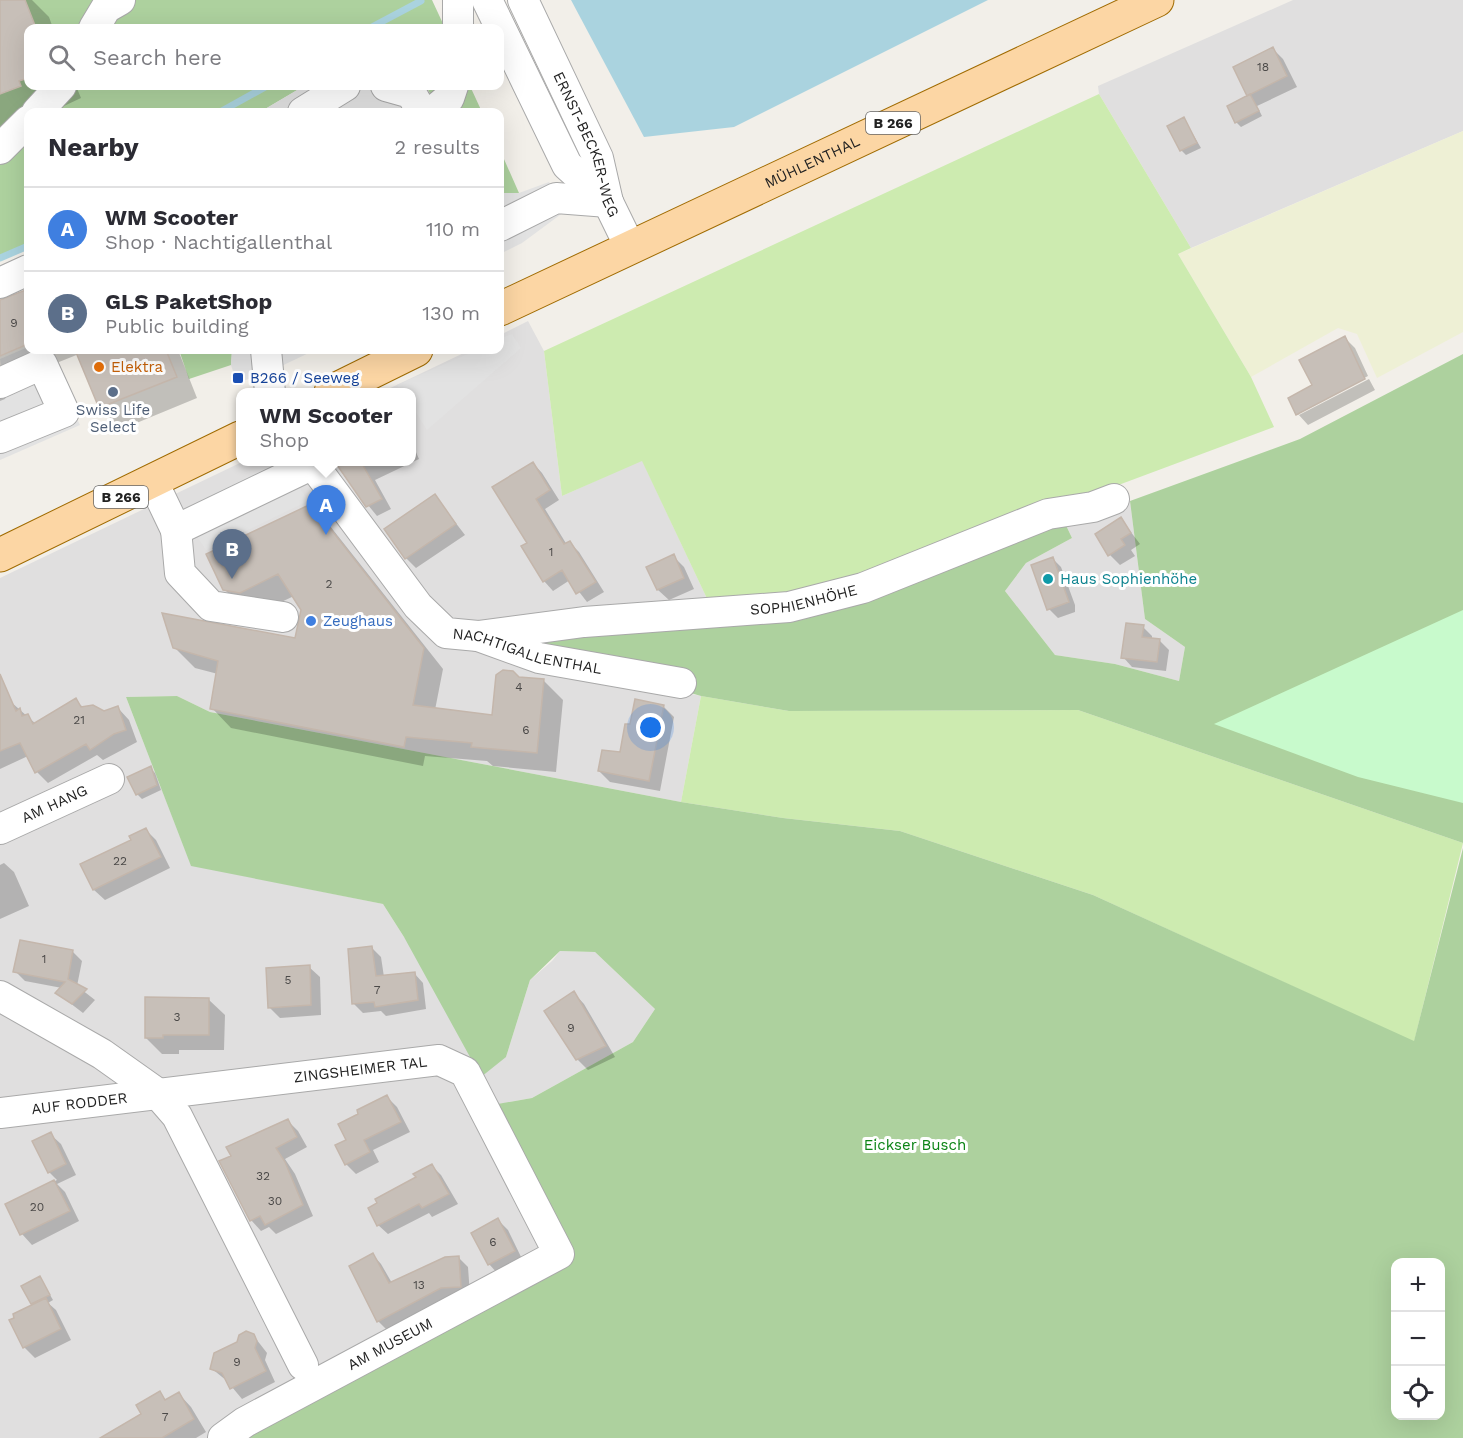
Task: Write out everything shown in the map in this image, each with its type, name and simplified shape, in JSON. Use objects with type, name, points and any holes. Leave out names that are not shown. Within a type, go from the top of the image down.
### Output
[{"type":"main road","name":"MÜHLENTHAL","points":[[504,307],[1157,0]]},
{"type":"main road","points":[[342,388],[408,354]]},
{"type":"main road","name":"B 266","points":[[0,555],[236,440]]},
{"type":"street","points":[[96,24],[106,8],[120,0]]},
{"type":"street","points":[[458,0],[458,24]]},
{"type":"street","name":"ERNST-BECKER-WEG","points":[[487,0],[499,24]]},
{"type":"street","name":"ERNST-BECKER-WEG","points":[[523,0],[598,158],[609,202]]},
{"type":"street","name":"ERNST-BECKER-WEG","points":[[504,35],[567,165],[609,202]]},
{"type":"street","points":[[41,108],[57,90]]},
{"type":"street","points":[[309,108],[339,90]]},
{"type":"street","points":[[400,90],[411,93],[420,108]]},
{"type":"street","points":[[437,108],[449,98],[452,90]]},
{"type":"street","points":[[504,224],[556,198],[609,202],[630,247]]},
{"type":"street","points":[[0,283],[24,272]]},
{"type":"street","points":[[266,354],[270,388]]},
{"type":"street","points":[[0,383],[42,364],[64,412],[0,438]]},
{"type":"street","points":[[176,530],[306,466]]},
{"type":"street","name":"NACHTIGALLENTHAL","points":[[314,466],[418,606],[446,633],[478,636],[539,658],[681,683]]},
{"type":"street","points":[[153,482],[176,530],[180,573],[212,606],[283,616]]},
{"type":"street","name":"SOPHIENHÖHE","points":[[478,636],[584,622],[789,607],[863,588],[1048,514],[1094,507],[1114,499]]},
{"type":"street","name":"AM HANG","points":[[0,829],[109,779]]},
{"type":"street","points":[[0,996],[102,1054],[157,1093],[177,1116],[303,1365]]},
{"type":"street","name":"ZINGSHEIMER TAL","points":[[157,1093],[439,1060],[465,1072],[559,1254]]},
{"type":"street","name":"AUF RODDER","points":[[0,1113],[157,1093]]},
{"type":"street","name":"AM MUSEUM","points":[[223,1438],[245,1422],[559,1254]]},
{"type":"shaded area","points":[[1293,0],[1463,0],[1463,131],[1191,248],[1099,94],[1098,86]]},
{"type":"shaded area","points":[[297,90],[428,90],[437,108],[267,108]]},
{"type":"shaded area","points":[[549,182],[564,212],[522,243],[504,252],[504,193],[519,193]]},
{"type":"shaded area","points":[[528,321],[544,351],[562,496],[642,460],[711,607],[519,658],[701,696],[681,802],[210,712],[177,696],[126,697],[191,865],[383,904],[404,937],[506,1057],[530,980],[560,951],[595,952],[655,1009],[633,1042],[532,1098],[493,1105],[563,1248],[247,1438],[0,1438],[0,578],[236,465],[416,466],[416,388],[390,388],[462,354],[504,354],[504,333]]},
{"type":"shaded area","points":[[512,334],[521,348],[427,430],[416,412],[416,388],[399,388],[397,385],[468,354],[504,354],[504,337]]},
{"type":"shaded area","points":[[24,349],[24,354],[45,354],[80,425],[0,460],[0,376],[3,375],[0,359]]},
{"type":"shaded area","points":[[232,354],[307,354],[269,372],[237,383],[231,365]]},
{"type":"shaded area","points":[[270,466],[286,466],[308,501],[206,550],[180,510]]},
{"type":"shaded area","points":[[1130,501],[1145,619],[1185,647],[1179,681],[1115,664],[1055,655],[1005,591],[1026,563],[1072,538],[1062,517]]},
{"type":"green space","points":[[0,0],[432,0],[443,24],[24,24],[24,90],[297,90],[267,108],[24,108],[24,248],[0,259]]},
{"type":"green space","points":[[428,90],[472,90],[480,108],[437,108]]},
{"type":"green space","points":[[1099,94],[1191,248],[1178,254],[1251,377],[1274,427],[861,581],[711,607],[642,461],[562,496],[544,351]]},
{"type":"green space","points":[[1463,131],[1463,332],[1377,378],[1357,334],[1338,328],[1251,377],[1178,254]]},
{"type":"green space","points":[[504,159],[519,193],[504,193]]},
{"type":"green space","points":[[180,354],[232,354],[231,365],[189,379]]},
{"type":"green space","points":[[1463,354],[1463,843],[1078,710],[789,711],[701,696],[522,644],[754,617],[1062,517],[1072,538],[1026,563],[1005,591],[1055,655],[1115,664],[1179,681],[1185,647],[1145,619],[1130,501],[1300,439]]},
{"type":"green space","points":[[1463,610],[1463,803],[1358,777],[1214,724]]},
{"type":"green space","name":"Eickser Busch","points":[[177,696],[210,712],[681,802],[783,818],[900,831],[1093,895],[1414,1041],[1463,848],[1463,1438],[247,1438],[559,1260],[492,1105],[532,1098],[633,1042],[655,1009],[595,952],[560,951],[530,980],[506,1057],[481,1077],[404,937],[383,904],[191,866],[126,697]]},
{"type":"green space","points":[[701,696],[789,711],[1078,710],[1463,843],[1414,1042],[1093,895],[900,831],[783,818],[681,802]]},
{"type":"water","points":[[571,0],[988,0],[734,127],[644,137]]},
{"type":"building","points":[[0,0],[25,0],[34,24],[24,24],[24,79],[19,81],[21,86],[0,94]]},
{"type":"building","points":[[1273,47],[1287,76],[1247,96],[1233,67]]},
{"type":"building","points":[[1250,94],[1259,111],[1235,123],[1227,106]]},
{"type":"building","points":[[1184,117],[1197,143],[1180,151],[1167,126]]},
{"type":"building","points":[[24,291],[24,346],[0,356],[0,300]]},
{"type":"building","points":[[1345,336],[1365,379],[1296,415],[1288,398],[1312,385],[1299,360]]},
{"type":"building","points":[[77,354],[168,354],[177,377],[99,408]]},
{"type":"building","points":[[533,462],[550,490],[536,499],[564,544],[570,541],[596,582],[576,594],[562,570],[543,582],[521,546],[527,543],[492,487]]},
{"type":"building","points":[[338,466],[363,466],[382,499],[366,507]]},
{"type":"building","points":[[435,494],[456,524],[405,559],[384,529]]},
{"type":"building","points":[[311,504],[424,648],[413,705],[492,715],[496,675],[503,670],[513,671],[519,677],[544,679],[537,753],[471,747],[472,743],[406,737],[404,747],[210,709],[218,661],[173,648],[162,613],[295,638],[301,610],[278,574],[240,593],[223,590],[206,554]]},
{"type":"building","points":[[1121,517],[1131,533],[1121,539],[1125,545],[1108,556],[1095,534]]},
{"type":"building","points":[[674,554],[684,578],[657,590],[646,567]]},
{"type":"building","name":"Haus Sophienhöhe","points":[[1053,557],[1069,602],[1047,610],[1031,565]]},
{"type":"building","points":[[1126,623],[1144,625],[1142,637],[1160,639],[1157,662],[1121,658]]},
{"type":"building","points":[[0,674],[16,711],[20,708],[22,716],[28,714],[33,724],[76,698],[81,707],[93,705],[104,711],[118,706],[126,730],[114,734],[90,750],[86,744],[35,773],[20,743],[0,751]]},
{"type":"building","points":[[635,699],[664,705],[649,781],[598,771],[602,750],[620,752],[625,724],[630,724]]},
{"type":"building","points":[[151,766],[157,785],[136,795],[127,777]]},
{"type":"building","points":[[146,828],[161,857],[93,890],[80,864],[131,840],[129,836]]},
{"type":"building","points":[[20,940],[73,950],[68,979],[87,989],[72,1004],[55,993],[65,982],[13,972]]},
{"type":"building","points":[[372,946],[376,976],[415,972],[418,1000],[375,1007],[374,1002],[352,1004],[348,949]]},
{"type":"building","points":[[310,965],[311,1005],[268,1008],[266,968]]},
{"type":"building","points":[[574,991],[606,1046],[576,1060],[544,1011]]},
{"type":"building","points":[[145,997],[209,998],[209,1035],[163,1035],[163,1038],[145,1038]]},
{"type":"building","points":[[387,1095],[401,1122],[364,1140],[370,1152],[345,1165],[335,1145],[346,1140],[338,1124],[358,1114],[357,1110]]},
{"type":"building","points":[[288,1119],[297,1137],[276,1148],[285,1162],[303,1205],[265,1225],[260,1216],[250,1221],[219,1161],[231,1156],[226,1147]]},
{"type":"building","points":[[51,1132],[66,1164],[48,1173],[32,1141]]},
{"type":"building","points":[[432,1164],[449,1194],[422,1208],[419,1204],[377,1226],[368,1208],[377,1203],[375,1199],[416,1177],[413,1174]]},
{"type":"building","points":[[54,1180],[70,1211],[20,1235],[5,1204]]},
{"type":"building","points":[[498,1218],[515,1251],[488,1265],[471,1233]]},
{"type":"building","points":[[373,1253],[389,1283],[445,1257],[459,1256],[461,1287],[441,1288],[377,1322],[349,1266]]},
{"type":"building","points":[[40,1276],[50,1295],[31,1304],[21,1286]]},
{"type":"building","points":[[46,1298],[61,1329],[23,1348],[9,1320],[14,1318],[13,1314]]},
{"type":"building","points":[[246,1331],[254,1334],[257,1341],[255,1348],[266,1371],[230,1389],[222,1373],[210,1369],[214,1353],[237,1342],[239,1335]]},
{"type":"building","points":[[160,1391],[165,1400],[179,1392],[194,1419],[162,1438],[100,1438],[141,1414],[136,1405]]},
{"type":"waterway","points":[[378,24],[421,1]]},
{"type":"waterway","points":[[227,108],[260,90]]},
{"type":"waterway","points":[[0,258],[24,248]]},
{"type":"place","name":"Elektra","points":[[99,367]]},
{"type":"place","name":"B266 / Seeweg","points":[[238,378]]},
{"type":"place","name":"Swiss Life Select","points":[[113,392]]},
{"type":"place","name":"WM Scooter","points":[[326,535]]},
{"type":"place","name":"GLS PaketShop","points":[[232,579]]},
{"type":"place","name":"Haus Sophienhöhe","points":[[1048,579]]},
{"type":"place","name":"Zeughaus","points":[[311,621]]}]
